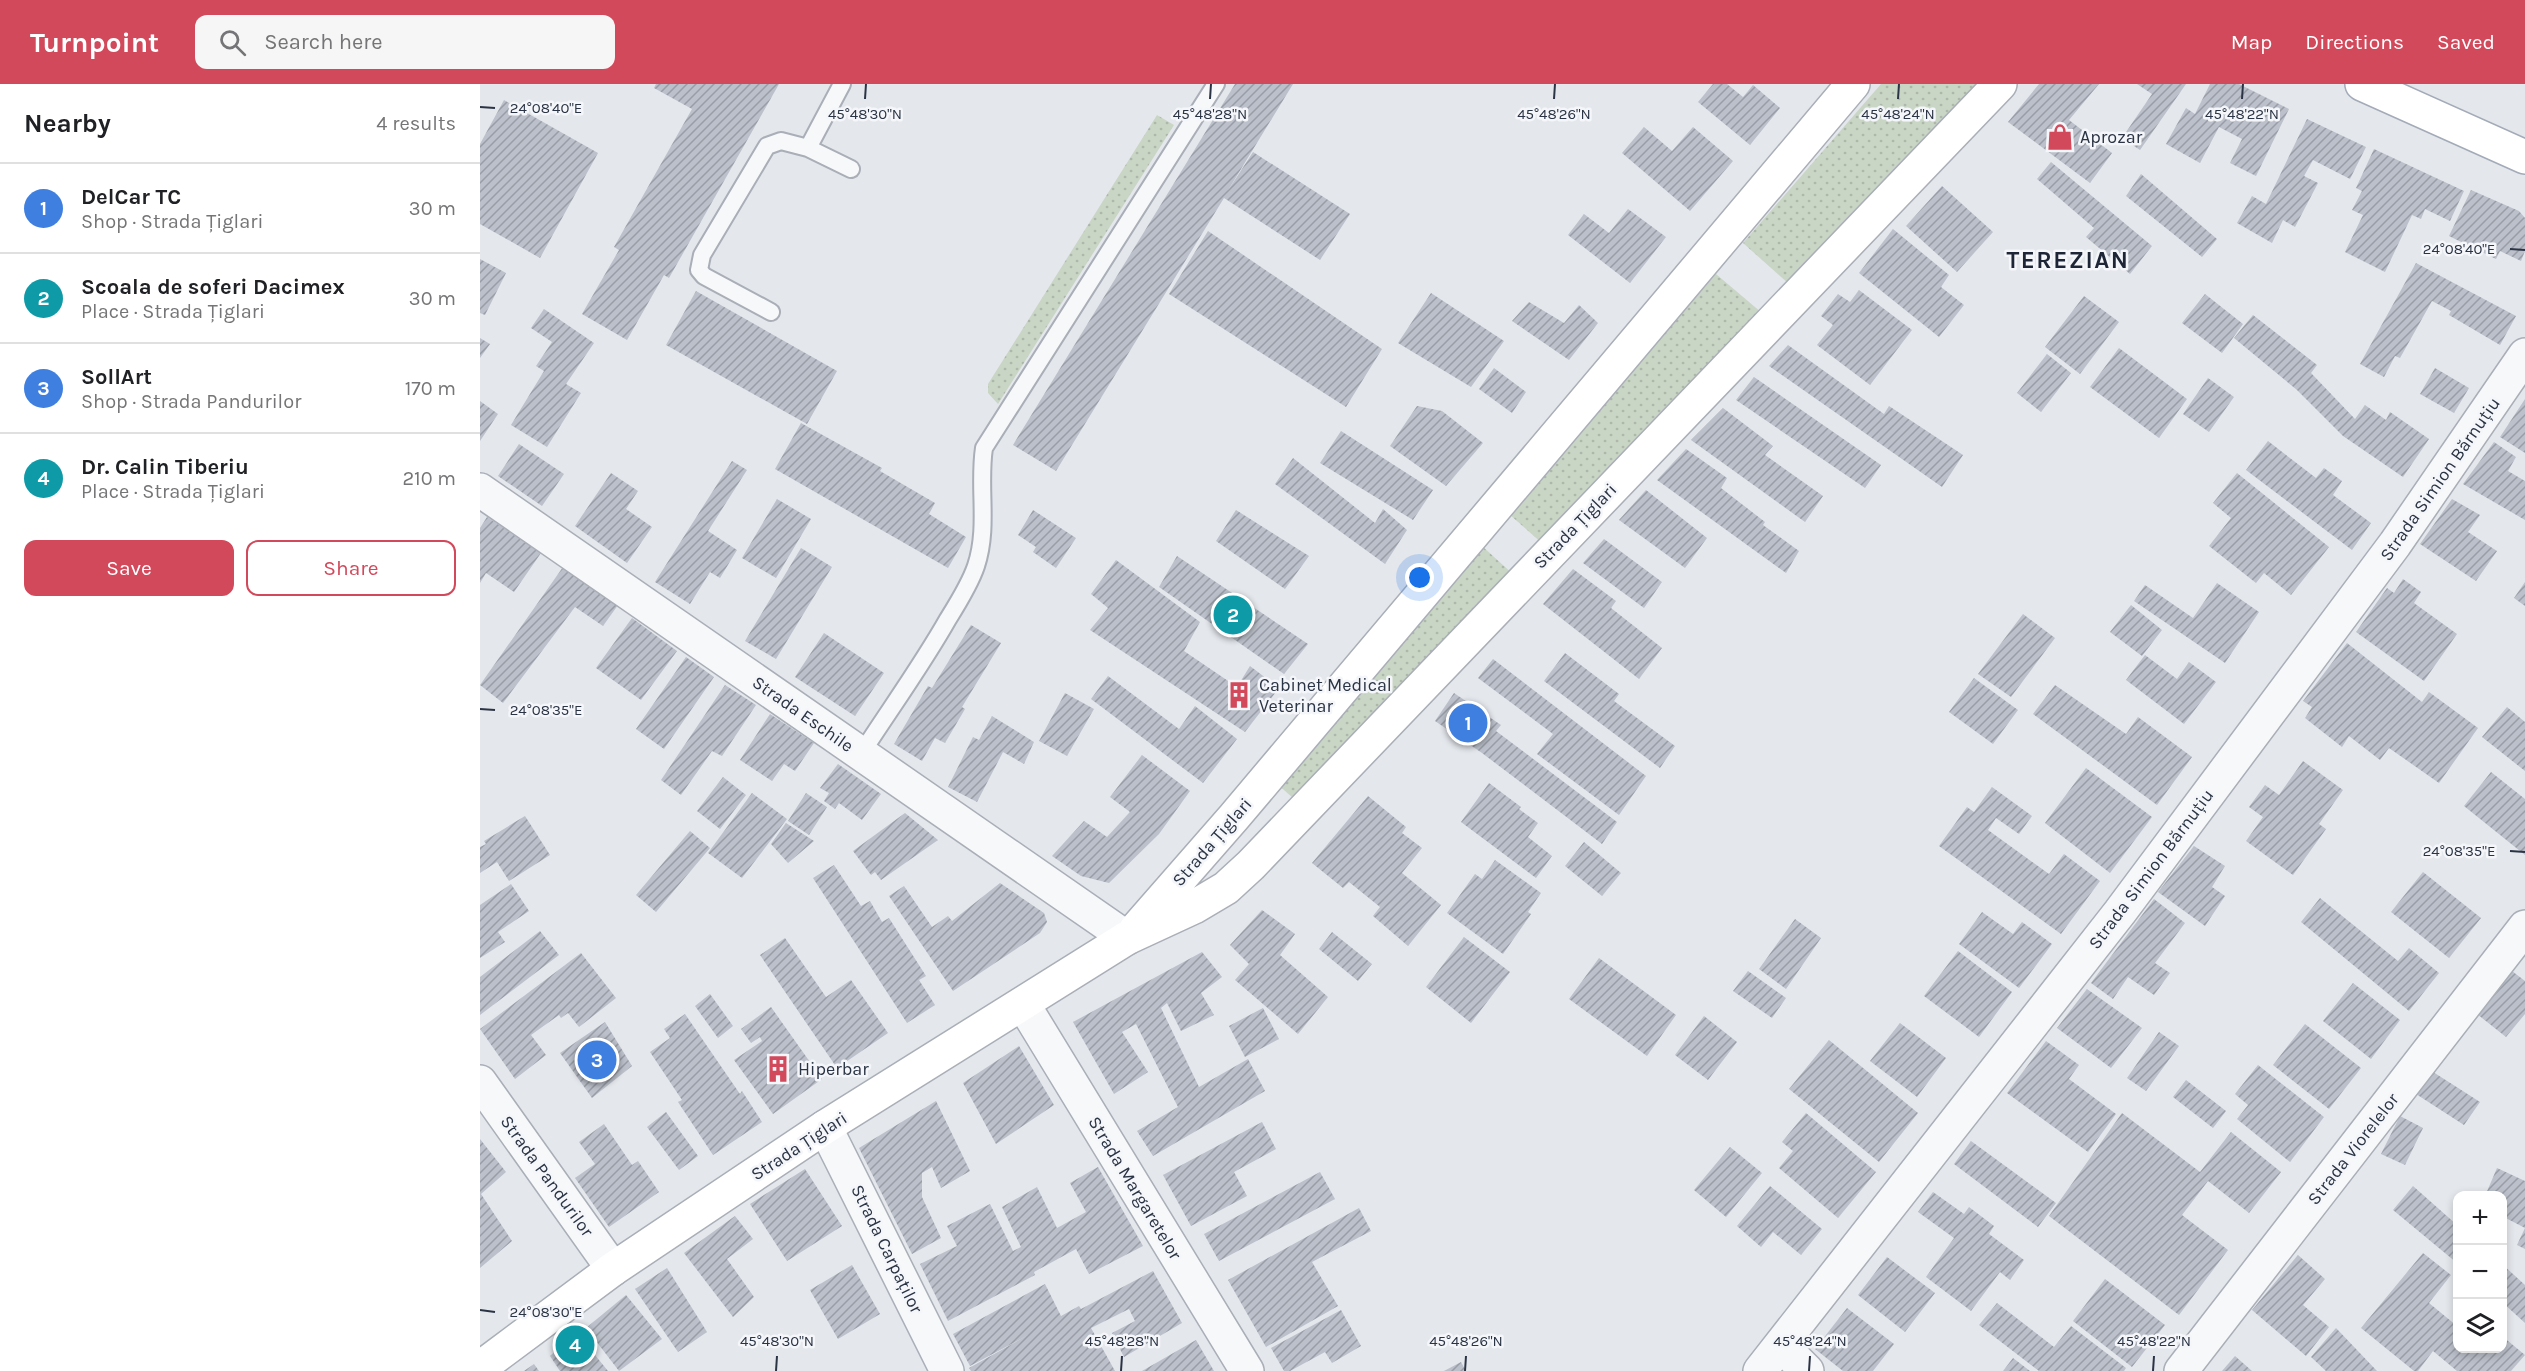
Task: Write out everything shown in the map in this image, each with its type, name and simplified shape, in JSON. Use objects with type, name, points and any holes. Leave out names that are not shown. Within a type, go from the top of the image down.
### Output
[{"type":"street","name":"Strada Țiglari","points":[[1127,938],[1242,808],[1853,84]]},
{"type":"street","name":"Strada Țiglari","points":[[480,1368],[613,1269],[825,1127],[1127,938],[1194,907],[1226,888],[1251,865],[2000,84]]},
{"type":"street","points":[[2362,84],[2525,157]]},
{"type":"street","name":"Strada Simion Bărnuțiu","points":[[1760,1371],[2120,912],[2395,544],[2525,355]]},
{"type":"street","name":"Strada Eschile","points":[[480,490],[1127,938]]},
{"type":"street","name":"Strada Viorelelor","points":[[2181,1371],[2525,927]]},
{"type":"street","name":"Strada Margaretelor","points":[[1023,1004],[1247,1371]]},
{"type":"street","name":"Strada Pandurilor","points":[[480,1082],[613,1269]]},
{"type":"street","name":"Strada Carpaților","points":[[825,1127],[947,1371]]},
{"type":"street","points":[[1781,1345],[1807,1371]]},
{"type":"lane","points":[[808,148],[842,84]]},
{"type":"lane","points":[[861,754],[934,644],[976,567],[984,509],[980,471],[984,448],[1216,84]]},
{"type":"lane","points":[[771,312],[704,276],[699,270],[702,255],[767,146],[781,141],[808,148],[851,169]]},
{"type":"green space","points":[[1881,84],[1976,84],[1789,284],[1743,243]]},
{"type":"green space","points":[[1157,115],[1174,125],[998,404],[988,393],[988,384]]},
{"type":"green space","points":[[1716,274],[1762,313],[1544,545],[1509,514]]},
{"type":"green space","points":[[1482,546],[1515,576],[1301,805],[1276,783]]},
{"type":"building","points":[[656,84],[779,84],[669,278],[664,275],[627,340],[582,314],[619,250],[614,247],[692,109],[654,88]]},
{"type":"building","points":[[1235,84],[1293,84],[1227,192],[1253,152],[1350,214],[1320,260],[1224,198],[1056,471],[1013,445]]},
{"type":"building","points":[[1713,84],[1727,84],[1743,97],[1753,85],[1780,108],[1750,145],[1698,102]]},
{"type":"building","name":"Aprozar","points":[[2039,84],[2099,84],[2069,120],[2112,153],[2090,183],[2008,122]]},
{"type":"building","points":[[2137,84],[2186,84],[2140,150],[2122,138],[2152,94]]},
{"type":"building","points":[[2210,84],[2239,84],[2289,109],[2256,176],[2230,163],[2242,139],[2219,127],[2200,163],[2166,144],[2186,108],[2195,114]]},
{"type":"building","points":[[504,100],[598,153],[540,258],[480,224],[480,144]]},
{"type":"building","points":[[2307,119],[2366,147],[2350,179],[2313,160],[2304,176],[2318,183],[2295,227],[2283,220],[2272,243],[2237,223],[2252,196],[2266,204]]},
{"type":"building","points":[[1644,127],[1672,151],[1693,127],[1733,161],[1690,211],[1622,153]]},
{"type":"building","points":[[2374,149],[2464,191],[2450,221],[2425,209],[2421,219],[2412,215],[2385,272],[2345,252],[2363,215],[2352,210],[2362,191],[2356,188]]},
{"type":"building","points":[[2051,162],[2152,246],[2130,274],[2086,237],[2094,228],[2037,179]]},
{"type":"building","points":[[2141,174],[2217,239],[2202,257],[2126,196]]},
{"type":"building","points":[[1942,186],[1993,232],[1957,272],[1906,226]]},
{"type":"building","points":[[2471,190],[2519,211],[2525,218],[2525,251],[2521,261],[2500,251],[2496,259],[2449,236]]},
{"type":"building","points":[[1628,209],[1666,237],[1630,283],[1568,235],[1584,214],[1609,233]]},
{"type":"building","points":[[1893,229],[1949,275],[1941,287],[1964,305],[1939,337],[1859,273]]},
{"type":"building","points":[[1208,231],[1382,349],[1346,407],[1169,294]]},
{"type":"building","points":[[480,259],[506,273],[485,315],[480,313]]},
{"type":"building","points":[[2416,263],[2516,316],[2500,345],[2449,315],[2451,311],[2432,301],[2400,358],[2395,356],[2384,377],[2360,364]]},
{"type":"building","points":[[1859,290],[1912,330],[1870,385],[1817,345],[1833,325],[1821,316],[1838,294],[1850,302]]},
{"type":"building","points":[[696,291],[837,371],[807,424],[666,345]]},
{"type":"building","points":[[1431,293],[1504,341],[1471,387],[1398,343]]},
{"type":"building","points":[[2205,294],[2243,324],[2222,353],[2182,323]]},
{"type":"building","points":[[2084,296],[2119,322],[2080,374],[2045,347]]},
{"type":"building","points":[[1529,302],[1564,323],[1579,305],[1598,323],[1569,360],[1512,321]]},
{"type":"building","points":[[544,309],[594,343],[566,384],[581,393],[547,447],[511,425],[544,371],[536,366],[552,342],[531,328]]},
{"type":"building","points":[[2253,315],[2317,365],[2311,373],[2355,419],[2365,405],[2386,420],[2390,412],[2429,439],[2403,477],[2343,436],[2297,390],[2234,338]]},
{"type":"building","points":[[480,338],[490,344],[480,358]]},
{"type":"building","points":[[1788,345],[1884,414],[1889,406],[1963,455],[1942,487],[1769,366]]},
{"type":"building","points":[[2119,348],[2187,399],[2159,438],[2090,387]]},
{"type":"building","points":[[2047,354],[2071,373],[2041,412],[2017,393]]},
{"type":"building","points":[[1494,368],[1526,392],[1512,413],[1479,389]]},
{"type":"building","points":[[2435,368],[2469,388],[2454,413],[2420,394]]},
{"type":"building","points":[[1754,377],[1881,465],[1865,488],[1736,400]]},
{"type":"building","points":[[2208,378],[2234,397],[2209,432],[2183,414]]},
{"type":"building","points":[[2525,399],[2525,453],[2500,437]]},
{"type":"building","points":[[480,401],[498,414],[480,441]]},
{"type":"building","points":[[1417,406],[1442,411],[1483,443],[1446,486],[1390,446]]},
{"type":"building","points":[[1723,408],[1773,446],[1765,455],[1823,496],[1805,522],[1691,440]]},
{"type":"building","points":[[801,423],[882,468],[880,471],[935,503],[929,514],[966,537],[948,568],[775,469]]},
{"type":"building","points":[[1341,431],[1433,490],[1413,520],[1320,463]]},
{"type":"building","points":[[2268,441],[2316,478],[2324,468],[2342,481],[2333,495],[2371,523],[2352,550],[2246,470]]},
{"type":"building","points":[[2494,442],[2516,457],[2508,471],[2525,481],[2525,520],[2463,484]]},
{"type":"building","points":[[519,444],[564,474],[542,506],[498,476]]},
{"type":"building","points":[[1686,449],[1727,478],[1721,488],[1765,522],[1763,525],[1799,551],[1786,573],[1657,480]]},
{"type":"building","points":[[1293,458],[1375,523],[1383,509],[1407,530],[1385,564],[1275,484]]},
{"type":"building","points":[[732,461],[747,470],[708,531],[737,550],[720,578],[710,572],[690,604],[655,582]]},
{"type":"building","points":[[611,473],[638,491],[626,509],[652,527],[627,563],[575,526]]},
{"type":"building","points":[[2237,473],[2329,547],[2291,595],[2264,573],[2256,583],[2209,546],[2231,518],[2213,503]]},
{"type":"building","points":[[1646,490],[1707,538],[1685,568],[1619,520]]},
{"type":"building","points":[[777,499],[811,519],[776,578],[742,558]]},
{"type":"building","points":[[2452,499],[2480,515],[2468,532],[2497,551],[2476,581],[2420,544]]},
{"type":"building","points":[[1033,510],[1076,538],[1056,568],[1033,552],[1036,547],[1018,535]]},
{"type":"building","points":[[1236,510],[1309,556],[1285,589],[1216,541]]},
{"type":"building","points":[[487,517],[541,553],[514,592],[486,573],[480,583],[480,528]]},
{"type":"building","points":[[1604,539],[1662,582],[1644,608],[1583,563]]},
{"type":"building","points":[[801,548],[832,567],[776,659],[745,641]]},
{"type":"building","points":[[1177,556],[1308,644],[1284,674],[1159,587]]},
{"type":"building","points":[[1116,560],[1200,622],[1184,651],[1237,687],[1250,666],[1279,688],[1245,732],[1090,630],[1108,608],[1091,594]]},
{"type":"building","points":[[563,567],[618,605],[603,626],[575,607],[503,703],[480,685]]},
{"type":"building","points":[[1573,569],[1616,601],[1611,608],[1662,648],[1639,679],[1543,604]]},
{"type":"building","points":[[2403,579],[2421,592],[2414,603],[2457,634],[2424,681],[2356,632],[2387,588],[2394,593]]},
{"type":"building","points":[[2525,582],[2525,606],[2514,598]]},
{"type":"building","points":[[2217,583],[2259,612],[2225,663],[2134,601],[2145,585],[2193,618]]},
{"type":"building","points":[[2131,605],[2162,630],[2142,656],[2110,632]]},
{"type":"building","points":[[2023,614],[2055,638],[2011,697],[1978,674]]},
{"type":"building","points":[[632,618],[677,651],[641,700],[596,668]]},
{"type":"building","points":[[971,625],[1001,643],[962,707],[965,709],[945,743],[935,738],[922,761],[894,744],[928,686],[932,688]]},
{"type":"building","points":[[824,633],[884,673],[855,716],[795,677]]},
{"type":"building","points":[[2347,643],[2422,702],[2429,692],[2478,728],[2439,783],[2389,748],[2380,760],[2349,736],[2342,747],[2305,718],[2312,707],[2303,701]]},
{"type":"building","points":[[1565,653],[1619,694],[1614,701],[1675,746],[1660,768],[1544,681]]},
{"type":"building","points":[[2145,655],[2177,679],[2189,662],[2216,682],[2184,724],[2126,680]]},
{"type":"building","points":[[686,657],[714,677],[664,749],[636,729]]},
{"type":"building","points":[[1493,659],[1646,776],[1619,815],[1537,754],[1553,734],[1478,678]]},
{"type":"building","points":[[1108,676],[1179,729],[1195,706],[1237,739],[1203,783],[1091,699]]},
{"type":"building","points":[[1974,678],[2018,710],[1993,744],[1949,712]]},
{"type":"building","points":[[725,685],[756,705],[722,756],[712,751],[681,795],[661,780]]},
{"type":"building","points":[[2055,685],[2126,734],[2138,717],[2192,757],[2157,805],[2033,714]]},
{"type":"building","points":[[1065,693],[1094,709],[1067,756],[1039,741]]},
{"type":"building","points":[[1454,693],[1501,725],[1496,731],[1617,822],[1602,844],[1482,753],[1435,721]]},
{"type":"building","points":[[2507,707],[2525,722],[2525,771],[2482,737]]},
{"type":"building","points":[[770,714],[814,743],[795,771],[784,764],[772,781],[740,760]]},
{"type":"building","points":[[992,716],[1034,742],[1024,764],[1003,752],[977,802],[948,787],[973,737],[979,740]]},
{"type":"building","points":[[1142,755],[1190,791],[1159,834],[1109,883],[1081,876],[1052,856],[1084,821],[1107,837],[1130,812],[1110,797]]},
{"type":"building","points":[[2303,761],[2343,790],[2319,824],[2326,829],[2293,875],[2246,841],[2263,817],[2249,807],[2265,785],[2279,795]]},
{"type":"building","points":[[838,764],[881,794],[862,820],[839,803],[835,809],[824,801],[829,793],[820,788]]},
{"type":"building","points":[[2086,768],[2152,817],[2110,873],[2045,823]]},
{"type":"building","points":[[2491,772],[2525,799],[2525,855],[2464,806]]},
{"type":"building","points":[[723,777],[746,795],[720,829],[697,811]]},
{"type":"building","points":[[1489,783],[1538,823],[1528,837],[1552,856],[1536,878],[1461,822]]},
{"type":"building","points":[[1992,787],[2032,816],[2019,834],[1996,818],[1988,830],[2049,874],[2064,854],[2100,881],[2061,934],[1939,846],[1967,807],[1974,812]]},
{"type":"building","points":[[752,793],[787,819],[742,878],[708,853]]},
{"type":"building","points":[[806,793],[827,807],[809,835],[788,821]]},
{"type":"building","points":[[1368,796],[1406,827],[1402,833],[1422,848],[1402,873],[1441,905],[1408,946],[1373,916],[1380,907],[1349,882],[1343,888],[1312,863]]},
{"type":"building","points":[[905,813],[938,840],[881,880],[875,872],[871,875],[853,851]]},
{"type":"building","points":[[525,816],[550,855],[509,881],[497,862],[480,873],[480,847],[486,844],[484,841]]},
{"type":"building","points":[[786,823],[814,841],[788,863],[771,844]]},
{"type":"building","points":[[690,831],[710,848],[656,912],[636,895]]},
{"type":"building","points":[[1584,842],[1621,873],[1602,896],[1565,866]]},
{"type":"building","points":[[2194,846],[2225,866],[2212,887],[2225,896],[2205,926],[2158,892]]},
{"type":"building","points":[[1495,860],[1541,893],[1528,912],[1531,914],[1503,954],[1447,913],[1475,874],[1482,879]]},
{"type":"building","points":[[834,865],[861,906],[870,901],[882,922],[889,918],[926,976],[919,980],[935,1005],[907,1023],[813,878]]},
{"type":"building","points":[[2423,872],[2481,918],[2449,958],[2391,912]]},
{"type":"building","points":[[1000,883],[1044,913],[1047,922],[1040,933],[953,991],[889,896],[904,886],[932,927],[948,916],[952,921]]},
{"type":"building","points":[[511,884],[529,911],[498,932],[505,942],[480,958],[480,905]]},
{"type":"building","points":[[2320,898],[2398,961],[2409,948],[2439,973],[2409,1011],[2301,922]]},
{"type":"building","points":[[2154,899],[2185,923],[2155,963],[2170,973],[2154,995],[2128,977],[2113,999],[2091,983]]},
{"type":"building","points":[[1262,910],[1295,934],[1280,955],[1328,997],[1298,1034],[1235,980],[1249,964],[1230,945]]},
{"type":"building","points":[[1982,912],[2013,934],[2022,922],[2052,944],[2019,988],[1959,944]]},
{"type":"building","points":[[1795,919],[1821,938],[1786,989],[1759,969]]},
{"type":"building","points":[[540,931],[559,955],[480,1015],[480,977]]},
{"type":"building","points":[[1332,932],[1372,964],[1358,981],[1319,949]]},
{"type":"building","points":[[1464,937],[1510,972],[1471,1023],[1426,987]]},
{"type":"building","points":[[785,938],[826,997],[851,980],[888,1033],[837,1068],[760,955]]},
{"type":"building","points":[[1958,951],[2012,992],[1979,1037],[1924,996]]},
{"type":"building","points":[[1202,952],[1222,977],[1201,993],[1214,1015],[1181,1031],[1167,1003],[1161,1008],[1199,1087],[1248,1059],[1265,1091],[1153,1156],[1137,1131],[1178,1107],[1136,1024],[1122,1032],[1148,1072],[1114,1094],[1073,1022]]},
{"type":"building","points":[[581,953],[616,998],[579,1027],[568,1013],[561,1018],[559,1015],[531,1035],[546,1055],[515,1079],[480,1029]]},
{"type":"building","points":[[1599,958],[1676,1015],[1647,1056],[1569,999]]},
{"type":"building","points":[[1748,971],[1786,998],[1772,1018],[1733,991]]},
{"type":"building","points":[[2512,971],[2525,981],[2525,1014],[2506,1037],[2477,1014]]},
{"type":"building","points":[[2353,983],[2400,1020],[2371,1059],[2323,1021]]},
{"type":"building","points":[[2087,989],[2142,1028],[2111,1068],[2057,1028]]},
{"type":"building","points":[[710,994],[733,1026],[718,1038],[695,1006]]},
{"type":"building","name":"Hiperbar","points":[[771,1007],[822,1079],[773,1114],[734,1060],[762,1041],[760,1037],[751,1043],[741,1029]]},
{"type":"building","points":[[1263,1008],[1279,1039],[1245,1057],[1229,1026]]},
{"type":"building","points":[[685,1014],[762,1122],[713,1155],[678,1102],[682,1100],[650,1052],[670,1038],[664,1029]]},
{"type":"building","points":[[1704,1016],[1737,1042],[1708,1080],[1675,1055]]},
{"type":"building","points":[[605,1022],[632,1066],[592,1098],[560,1053]]},
{"type":"building","points":[[1900,1023],[1946,1058],[1917,1097],[1870,1061]]},
{"type":"building","points":[[2305,1024],[2361,1068],[2329,1109],[2273,1065]]},
{"type":"building","points":[[2159,1032],[2179,1046],[2146,1091],[2127,1078]]},
{"type":"building","points":[[1829,1040],[1918,1113],[1879,1162],[1789,1089]]},
{"type":"building","points":[[2046,1041],[2079,1065],[2069,1079],[2116,1114],[2088,1152],[2007,1093]]},
{"type":"building","points":[[1019,1046],[1054,1105],[996,1144],[963,1083]]},
{"type":"building","points":[[2258,1065],[2324,1117],[2290,1162],[2237,1119],[2248,1105],[2235,1094]]},
{"type":"building","points":[[2430,1070],[2480,1102],[2464,1125],[2416,1094]]},
{"type":"building","points":[[2186,1080],[2226,1111],[2213,1128],[2173,1097]]},
{"type":"building","points":[[936,1101],[970,1171],[941,1188],[932,1167],[922,1173],[922,1197],[941,1238],[912,1254],[859,1148]]},
{"type":"building","points":[[666,1112],[698,1156],[679,1170],[647,1127]]},
{"type":"building","points":[[1806,1113],[1876,1172],[1838,1218],[1779,1168],[1793,1151],[1782,1142]]},
{"type":"building","points":[[2122,1113],[2200,1172],[2231,1132],[2281,1172],[2249,1213],[2208,1181],[2182,1215],[2228,1250],[2179,1315],[2049,1216]]},
{"type":"building","points":[[2400,1116],[2423,1128],[2405,1165],[2381,1154]]},
{"type":"building","points":[[1262,1122],[1276,1149],[1234,1172],[1247,1196],[1191,1226],[1163,1175]]},
{"type":"building","points":[[604,1124],[632,1165],[638,1161],[659,1192],[609,1227],[575,1178],[595,1164],[579,1142]]},
{"type":"building","points":[[480,1139],[506,1172],[481,1194],[512,1241],[480,1268]]},
{"type":"building","points":[[1971,1141],[2056,1203],[2038,1227],[1954,1164]]},
{"type":"building","points":[[1730,1147],[1762,1173],[1726,1217],[1694,1190]]},
{"type":"building","points":[[1098,1167],[1143,1246],[1089,1274],[1076,1249],[1034,1272],[1035,1275],[948,1321],[920,1264],[957,1246],[947,1226],[990,1204],[1013,1251],[1021,1247],[1002,1207],[1037,1187],[1057,1228],[1086,1212],[1070,1183]]},
{"type":"building","points":[[2497,1168],[2525,1181],[2525,1228],[2507,1219],[2507,1191],[2487,1191]]},
{"type":"building","points":[[805,1169],[842,1226],[787,1261],[750,1204]]},
{"type":"building","points":[[1320,1172],[1335,1199],[1219,1261],[1204,1234]]},
{"type":"building","points":[[1770,1186],[1822,1229],[1801,1255],[1773,1232],[1761,1247],[1737,1226]]},
{"type":"building","points":[[2413,1186],[2453,1221],[2453,1260],[2393,1210]]},
{"type":"building","points":[[1933,1192],[1964,1214],[1969,1207],[1994,1226],[1989,1234],[2024,1260],[2010,1280],[2000,1272],[1971,1311],[1926,1277],[1954,1238],[1918,1212]]},
{"type":"building","points":[[1359,1208],[1371,1231],[1312,1262],[1338,1306],[1266,1347],[1228,1280]]},
{"type":"building","points":[[735,1216],[753,1239],[727,1259],[754,1297],[733,1317],[684,1253]]},
{"type":"building","points":[[2525,1228],[2525,1249],[2517,1245]]},
{"type":"building","points":[[2423,1253],[2451,1275],[2429,1303],[2453,1323],[2453,1353],[2507,1353],[2507,1340],[2525,1355],[2511,1371],[2457,1371],[2433,1351],[2418,1371],[2414,1371],[2361,1328]]},
{"type":"building","points":[[2298,1255],[2325,1279],[2303,1305],[2329,1327],[2306,1356],[2252,1310]]},
{"type":"building","points":[[1887,1257],[1935,1293],[1905,1332],[1858,1295]]},
{"type":"building","points":[[852,1265],[880,1314],[838,1339],[810,1290]]},
{"type":"building","points":[[667,1268],[707,1332],[678,1352],[635,1289]]},
{"type":"building","points":[[2507,1269],[2525,1285],[2525,1323],[2507,1307]]},
{"type":"building","points":[[1153,1271],[1182,1323],[1124,1357],[1112,1333],[1135,1321],[1129,1309],[1091,1328],[1115,1371],[971,1371],[969,1368],[1030,1334],[970,1366],[953,1334],[1045,1284],[1061,1316],[1079,1306],[1081,1309]]},
{"type":"building","points":[[2105,1279],[2165,1325],[2132,1367],[2073,1321]]},
{"type":"building","points":[[626,1295],[662,1339],[619,1371],[586,1328]]},
{"type":"building","points":[[1997,1303],[2054,1347],[2071,1326],[2126,1368],[2124,1371],[2039,1371],[1979,1325]]},
{"type":"building","points":[[1847,1308],[1894,1344],[1873,1371],[1843,1371],[1815,1349]]},
{"type":"building","points":[[1341,1310],[1361,1346],[1332,1363],[1325,1352],[1290,1371],[1284,1371],[1271,1348]]},
{"type":"building","points":[[2336,1328],[2377,1371],[2326,1371],[2311,1357]]},
{"type":"building","points":[[577,1333],[608,1371],[560,1371],[550,1356]]},
{"type":"building","points":[[1196,1340],[1214,1371],[1142,1371]]},
{"type":"building","points":[[2235,1356],[2252,1371],[2222,1371]]},
{"type":"building","points":[[2013,1358],[2030,1371],[2003,1371]]},
{"type":"building","points":[[1461,1362],[1466,1371],[1444,1371]]},
{"type":"building","points":[[534,1364],[539,1371],[524,1371]]},
{"type":"place","name":"Aprozar","points":[[2060,137]]},
{"type":"place","name":"Scoala de soferi Dacimex","points":[[1233,615]]},
{"type":"place","name":"Cabinet Medical Veterinar","points":[[1239,695]]},
{"type":"place","name":"DelCar TC","points":[[1468,723]]},
{"type":"place","name":"SollArt","points":[[597,1060]]},
{"type":"place","name":"Hiperbar","points":[[778,1069]]},
{"type":"place","name":"Dr. Calin Tiberiu","points":[[575,1345]]},
{"type":"district","name":"TEREZIAN","points":[[2068,260]]}]
